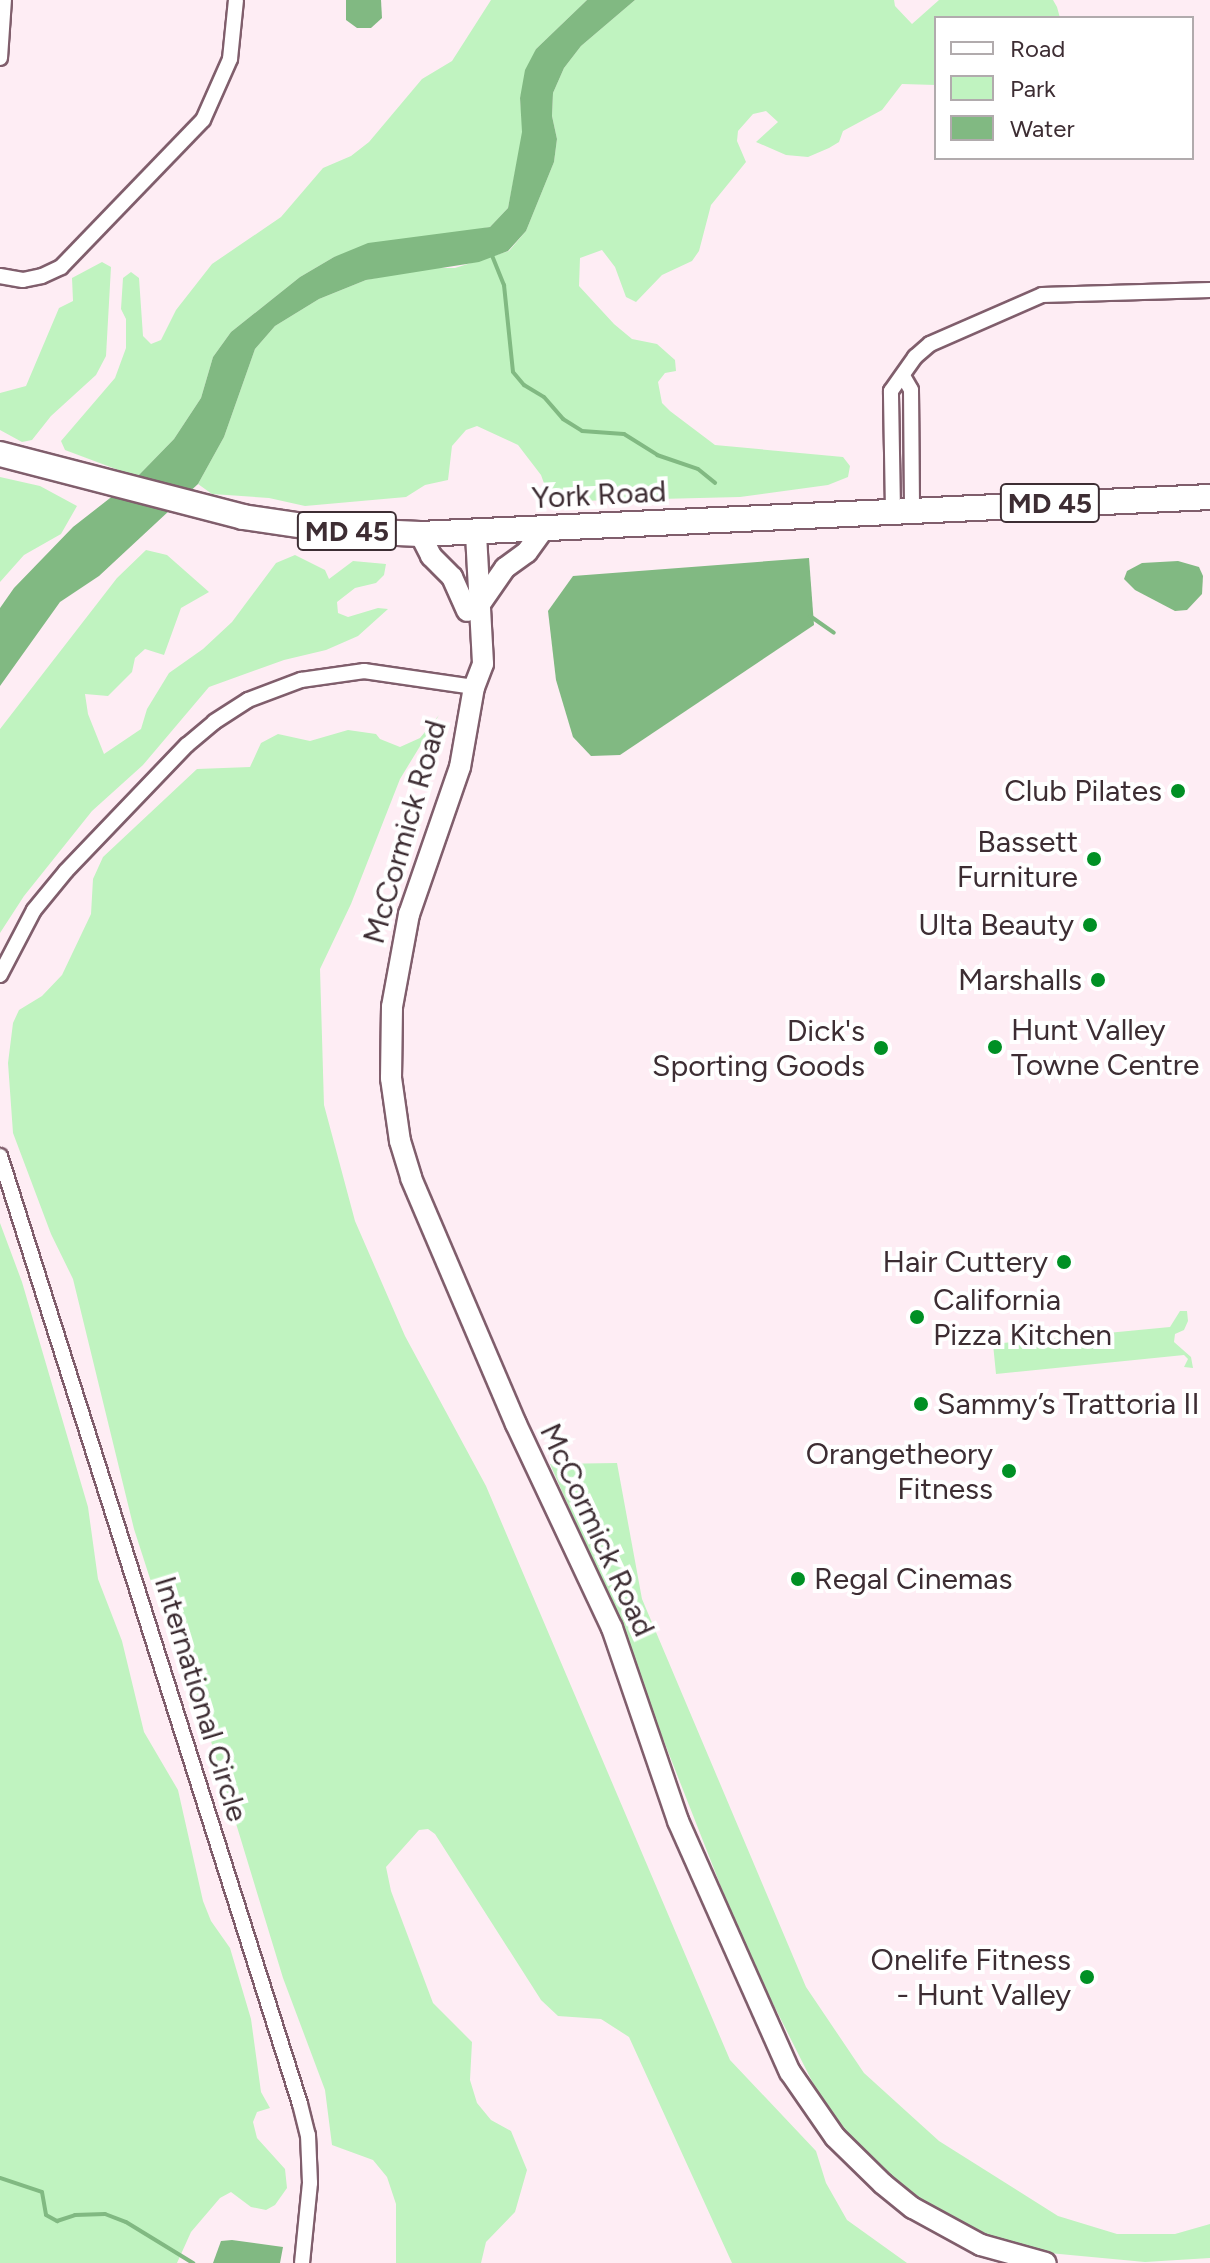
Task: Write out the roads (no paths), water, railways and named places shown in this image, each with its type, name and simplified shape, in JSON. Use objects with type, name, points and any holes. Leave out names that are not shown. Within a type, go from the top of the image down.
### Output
[{"type":"main road","name":"York Road","points":[[0,454],[197,507],[288,525],[420,534],[542,531],[903,509],[1210,497]]},
{"type":"main road","points":[[420,534],[431,556],[452,577],[473,607],[505,568],[527,552],[542,531]]},
{"type":"main road","name":"McCormick Road","points":[[469,534],[473,607],[469,663],[474,687],[460,767],[409,914],[396,972],[391,1078],[400,1141],[411,1178],[516,1424],[612,1628],[678,1821],[790,2072],[835,2137],[883,2184],[913,2208],[981,2245],[1046,2263]]},
{"type":"street","points":[[0,58],[4,0]]},
{"type":"street","points":[[0,276],[23,280],[61,267],[203,120],[230,59],[236,0]]},
{"type":"street","points":[[903,509],[911,390],[903,376],[915,357],[930,344],[1042,295],[1210,290]]},
{"type":"street","points":[[0,975],[34,910],[66,871],[187,745],[214,722],[248,700],[301,680],[353,672],[400,674],[474,687]]},
{"type":"street","name":"International Circle","points":[[0,1156],[300,2104],[308,2135],[310,2183],[302,2263]]},
{"type":"water","points":[[346,0],[381,0],[382,18],[371,28],[357,28],[346,20]]},
{"type":"water","points":[[587,0],[635,0],[581,46],[564,68],[553,93],[552,116],[557,139],[554,162],[526,231],[508,251],[479,262],[366,280],[319,299],[275,326],[255,349],[224,437],[198,484],[99,576],[60,602],[0,686],[0,608],[14,588],[73,527],[137,477],[174,439],[201,398],[213,357],[231,332],[300,277],[334,257],[368,243],[490,227],[508,208],[522,132],[520,98],[525,70],[536,49]]},
{"type":"water","points":[[809,558],[814,625],[620,755],[591,756],[573,737],[556,680],[548,611],[573,576]]},
{"type":"water","points":[[1178,561],[1199,567],[1203,576],[1202,594],[1187,610],[1175,611],[1135,590],[1124,579],[1127,571],[1142,563]]},
{"type":"water","points":[[221,2241],[283,2247],[280,2263],[213,2263]]},
{"type":"waterway","points":[[491,253],[504,285],[513,372],[524,385],[544,397],[563,419],[582,431],[624,434],[657,455],[698,469],[715,483]]},
{"type":"waterway","points":[[810,616],[834,633]]},
{"type":"waterway","points":[[0,2178],[42,2192],[46,2215],[57,2221],[75,2215],[105,2214],[126,2222],[193,2263]]},
{"type":"place","name":"Club Pilates","points":[[1178,791]]},
{"type":"place","name":"Bassett Furniture","points":[[1094,859]]},
{"type":"place","name":"Ulta Beauty","points":[[1090,925]]},
{"type":"place","name":"Marshalls","points":[[1098,980]]},
{"type":"place","name":"Hunt Valley Towne Centre","points":[[995,1047]]},
{"type":"place","name":"Dick's Sporting Goods","points":[[881,1048]]},
{"type":"place","name":"Hair Cuttery","points":[[1064,1262]]},
{"type":"place","name":"California Pizza Kitchen","points":[[917,1317]]},
{"type":"place","name":"Sammy’s Trattoria II","points":[[921,1404]]},
{"type":"place","name":"Orangetheory Fitness","points":[[1009,1471]]},
{"type":"place","name":"Regal Cinemas","points":[[798,1579]]},
{"type":"place","name":"Onelife Fitness - Hunt Valley","points":[[1087,1977]]}]
